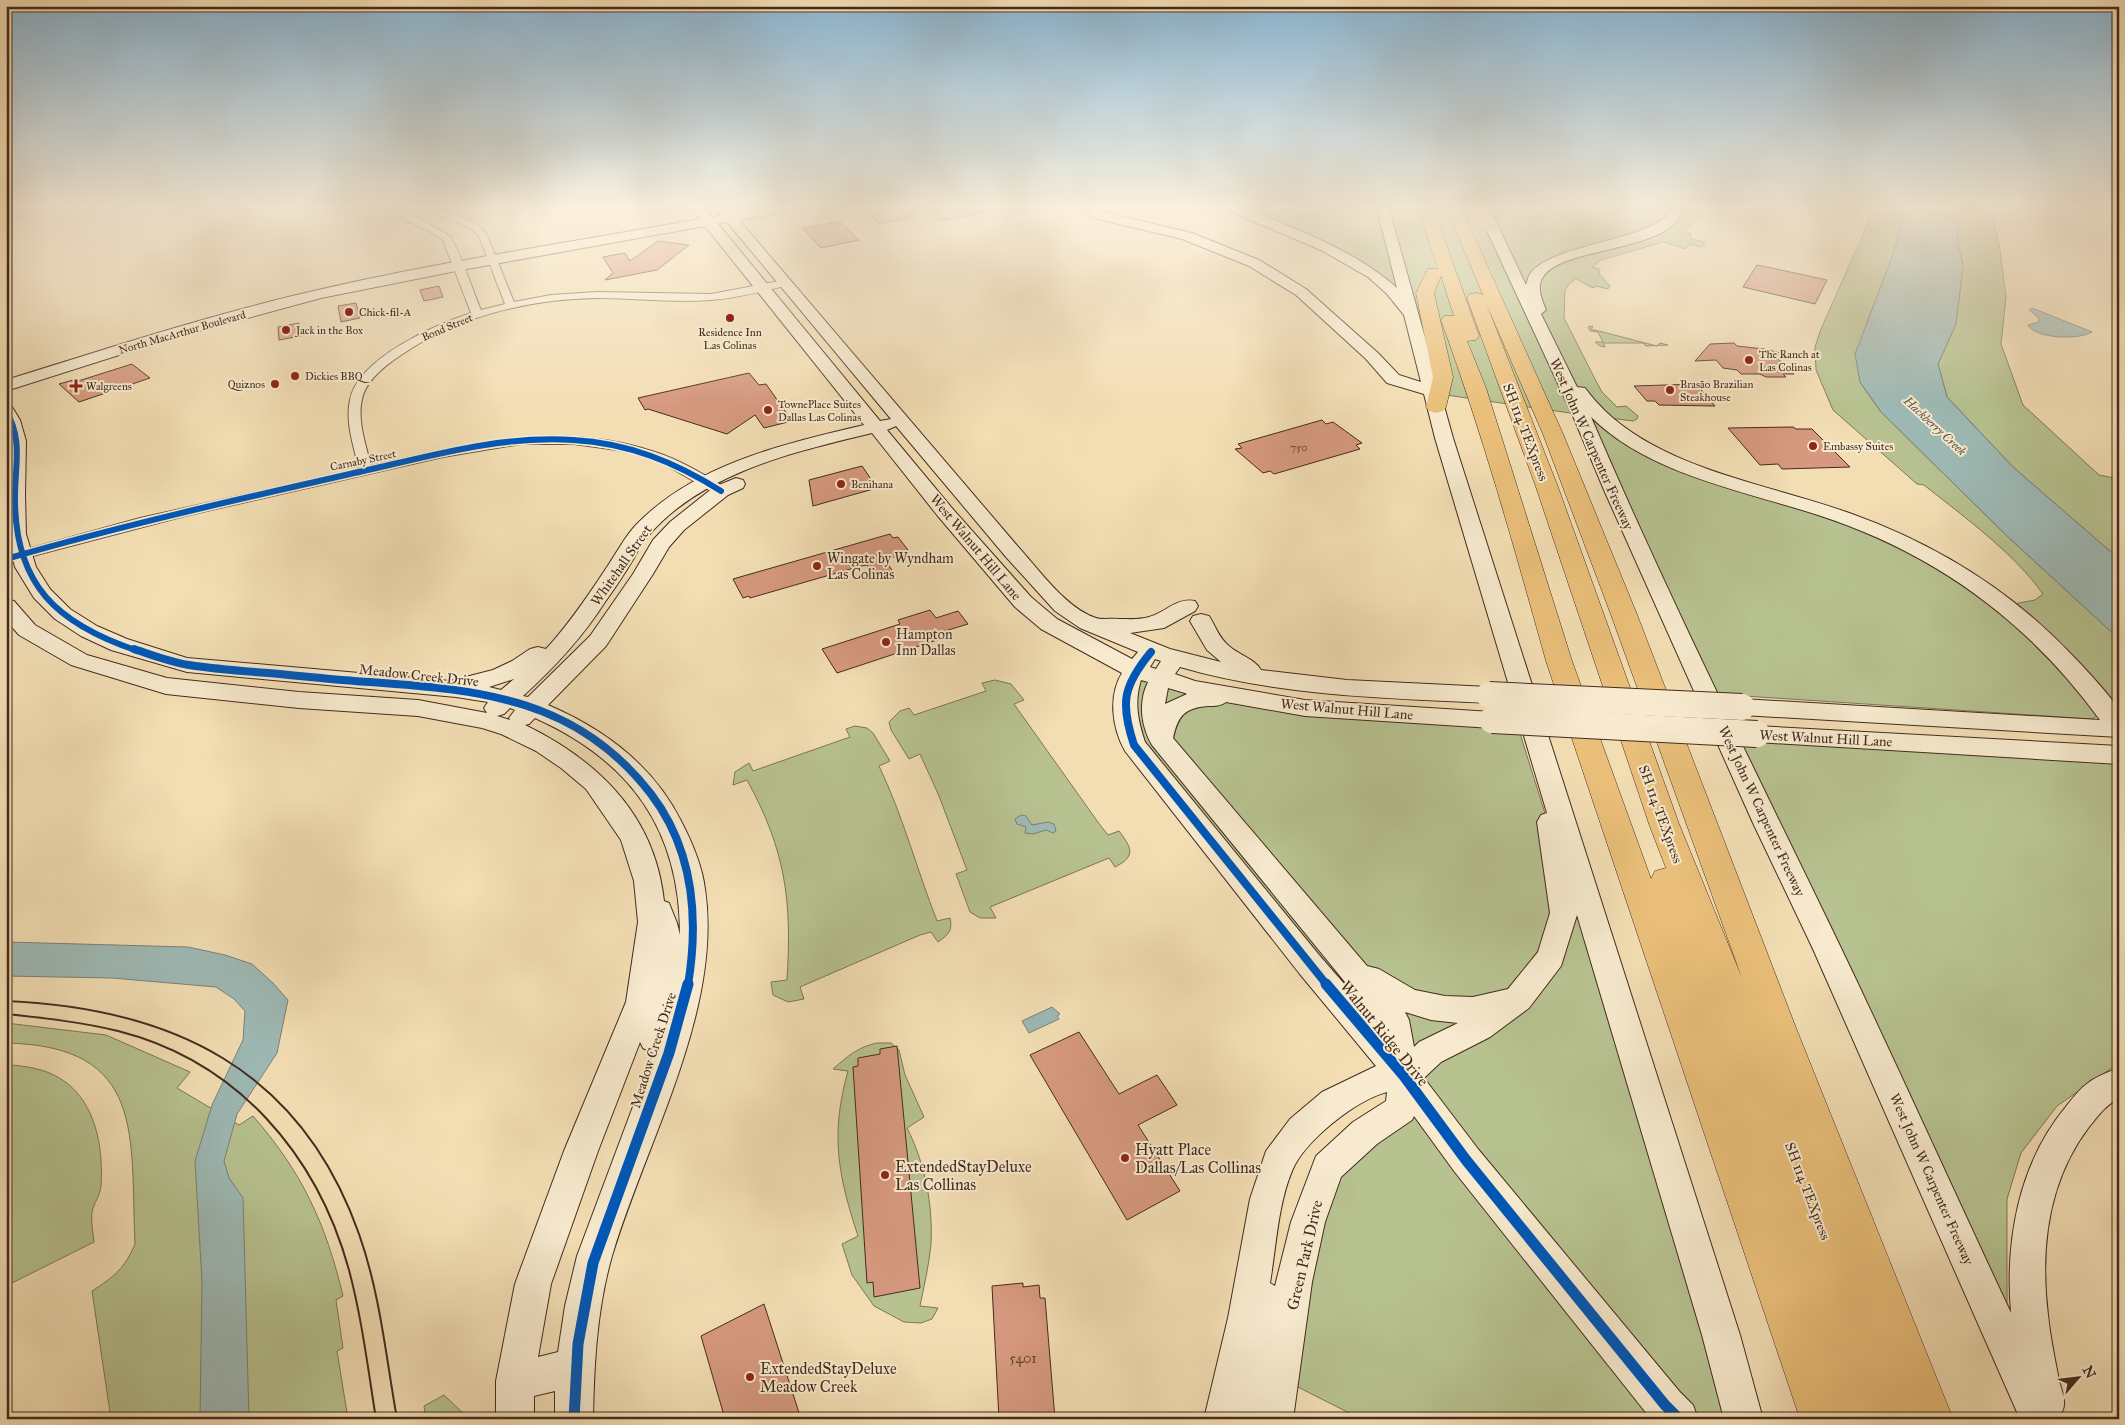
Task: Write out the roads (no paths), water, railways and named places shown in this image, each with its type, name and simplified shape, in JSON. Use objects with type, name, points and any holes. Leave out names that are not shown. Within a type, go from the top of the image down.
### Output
[{"type":"highway","name":"SH 114 TEXpress","points":[[1447,272],[1558,570],[1616,740],[1863,1419]]},
{"type":"highway","name":"SH 114 TEXpress","points":[[1465,272],[1547,486],[1650,786],[1773,1098],[1894,1419]]},
{"type":"highway","points":[[1482,272],[1537,396],[1623,612],[1718,872],[1932,1419]]},
{"type":"highway","points":[[1434,273],[1425,294],[1444,377],[1434,399]]},
{"type":"highway","points":[[1434,273],[1476,388],[1565,680],[1650,918],[1823,1419]]},
{"type":"highway","points":[[1478,302],[1537,396]]},
{"type":"highway","points":[[1525,544],[1543,566],[1597,722],[1616,740]]},
{"type":"highway","points":[[1623,612],[1633,684],[1688,862],[1688,886]]},
{"type":"main road","name":"North MacArthur Boulevard","points":[[6,377],[181,324],[277,298],[416,272]]},
{"type":"main road","name":"North MacArthur Boulevard","points":[[6,386],[213,322],[346,288],[421,272]]},
{"type":"main road","name":"West Walnut Hill Lane","points":[[749,272],[1023,602],[1049,624],[1073,638],[1143,661],[1174,659],[1266,679],[1307,684],[2119,728]]},
{"type":"main road","name":"West Walnut Hill Lane","points":[[775,272],[1013,553],[1052,595],[1070,613],[1143,661]]},
{"type":"main road","points":[[1269,272],[1301,292],[1383,366],[1406,371],[1426,366]]},
{"type":"main road","points":[[1369,272],[1400,299],[1416,325]]},
{"type":"main road","points":[[1401,272],[1434,399],[1721,1335],[1744,1419]]},
{"type":"main road","name":"West John W Carpenter Freeway","points":[[1512,272],[1582,416],[1617,499],[1766,823],[1827,949],[2040,1419]]},
{"type":"main road","points":[[1542,272],[1536,277],[1532,290],[1539,313],[1550,336],[1554,358],[1584,399],[1619,431],[1642,445],[1710,475],[1832,514],[1880,532],[1916,548],[1974,581],[2009,606],[2040,634],[2081,680],[2119,728]]},
{"type":"main road","points":[[1383,366],[1385,373],[1395,380],[1423,386],[1434,399]]},
{"type":"main road","points":[[811,444],[833,435],[845,425],[851,414],[853,403],[848,393]]},
{"type":"main road","name":"Meadow Creek Drive","points":[[6,411],[13,421],[18,448],[14,557],[38,591],[61,614],[100,638],[146,655],[187,665],[437,688],[486,694],[532,707],[571,724],[623,759],[649,788],[670,823],[685,862],[692,898],[694,933],[686,992],[670,1047],[591,1269],[574,1368],[574,1419]]},
{"type":"main road","name":"Whitehall Street","points":[[497,724],[532,707],[598,641],[643,574],[660,544],[714,487],[742,466],[811,444],[908,427]]},
{"type":"main road","name":"Whitehall Street","points":[[497,724],[506,699],[558,649],[582,621],[641,532],[662,511],[714,487],[752,477],[882,433]]},
{"type":"main road","name":"Meadow Creek Drive","points":[[6,606],[27,630],[79,660],[166,686],[299,700],[418,708],[497,724],[545,745],[595,783],[634,838],[648,881],[652,922],[642,1002],[581,1151],[533,1284],[515,1382],[515,1419]]},
{"type":"main road","points":[[1083,620],[1100,624],[1138,626],[1194,614],[1208,638],[1222,654],[1266,679]]},
{"type":"main road","points":[[437,688],[480,681],[506,674],[527,663],[582,621]]},
{"type":"main road","name":"Walnut Ridge Drive","points":[[1174,659],[1160,679],[1153,696],[1152,710],[1154,721],[1161,739],[1394,1020],[1404,1076]]},
{"type":"main road","name":"Walnut Ridge Drive","points":[[1143,661],[1124,696],[1124,709],[1134,745],[1309,964],[1404,1076],[1466,1160],[1665,1405],[1679,1419]]},
{"type":"main road","name":"West Walnut Hill Lane","points":[[1160,679],[1193,688],[1305,708],[2119,755]]},
{"type":"main road","points":[[1161,739],[1168,716],[1181,705],[1204,698],[1248,698]]},
{"type":"main road","points":[[1404,1076],[1430,1052],[1479,1028],[1518,999],[1551,957],[1564,913],[1550,825],[1546,768]]},
{"type":"main road","points":[[648,881],[664,923],[670,960],[654,1038],[670,1047]]},
{"type":"main road","points":[[1347,962],[1386,992],[1410,1002],[1445,1008],[1474,1010],[1518,999]]},
{"type":"main road","name":"Green Park Drive","points":[[1223,1419],[1246,1318],[1267,1199],[1278,1162],[1302,1130],[1333,1102],[1381,1078],[1404,1076],[1401,1109],[1365,1133],[1328,1167],[1308,1222],[1294,1282],[1274,1419]]},
{"type":"main road","points":[[2049,1419],[2035,1357],[2027,1283],[2033,1218],[2043,1177],[2059,1142],[2073,1121],[2098,1094],[2119,1082]]},
{"type":"main road","name":"Green Park Drive","points":[[1258,1249],[1264,1311],[1252,1372],[1254,1408],[1264,1419]]},
{"type":"main road","points":[[515,1382],[574,1368]]},
{"type":"street","points":[[458,272],[477,314]]},
{"type":"street","points":[[497,272],[512,306]]},
{"type":"street","name":"Bond Street","points":[[366,471],[354,417],[359,390],[385,361],[406,346],[434,332],[477,314],[552,298],[579,296],[712,297],[785,283]]},
{"type":"street","name":"Carnaby Street","points":[[14,557],[149,521],[366,471],[498,443],[528,440],[572,440],[629,447],[664,458],[714,487]]},
{"type":"street","name":"West Walnut Hill Lane","points":[[1143,661],[1160,679]]},
{"type":"street","points":[[558,682],[556,702],[571,724]]},
{"type":"water","name":"Hackberry Creek","points":[[1887,272],[1962,272],[1956,324],[1938,364],[1947,397],[2013,467],[2119,559],[2119,639],[2007,536],[1881,412],[1860,382],[1855,354]]},
{"type":"water","points":[[2032,308],[2092,332],[2086,335],[2068,337],[2040,333],[2028,325],[2039,322],[2038,317],[2029,310]]},
{"type":"water","points":[[1021,815],[1026,816],[1032,825],[1048,822],[1054,824],[1056,831],[1053,833],[1046,830],[1033,834],[1025,833],[1026,827],[1017,824],[1015,819]]},
{"type":"water","points":[[6,942],[188,947],[225,955],[252,964],[288,1000],[277,1053],[237,1114],[224,1161],[229,1178],[243,1198],[249,1419],[200,1419],[202,1282],[195,1161],[212,1105],[243,1040],[245,1011],[234,999],[216,987],[112,978],[6,976]]},
{"type":"water","points":[[1052,1007],[1060,1014],[1057,1016],[1059,1019],[1029,1033],[1022,1021]]},
{"type":"tram line","points":[[6,1001],[66,1006],[123,1017],[175,1034],[223,1058],[266,1090],[303,1129],[334,1177],[359,1234],[372,1279],[382,1325],[397,1419]]},
{"type":"tram line","points":[[6,1014],[104,1028],[161,1045],[200,1065],[235,1089],[266,1118],[293,1151],[316,1188],[335,1228],[349,1270],[358,1307],[376,1419]]},
{"type":"place","name":"Chick-fil-A","points":[[349,312]]},
{"type":"place","name":"Residence Inn Las Colinas","points":[[730,318]]},
{"type":"place","name":"Jack in the Box","points":[[286,330]]},
{"type":"place","name":"The Ranch at Las Colinas","points":[[1749,360]]},
{"type":"place","name":"Dickies BBQ","points":[[295,376]]},
{"type":"place","name":"Quiznos","points":[[275,384]]},
{"type":"place","name":"Walgreens","points":[[76,386]]},
{"type":"place","name":"Brasão Brazilian Steakhouse","points":[[1670,390]]},
{"type":"place","name":"TownePlace Suites Dallas Las Colinas","points":[[768,410]]},
{"type":"place","name":"Embassy Suites","points":[[1813,446]]},
{"type":"place","name":"Benihana","points":[[841,484]]},
{"type":"place","name":"Wingate by Wyndham Las Colinas","points":[[817,566]]},
{"type":"place","name":"Hampton Inn Dallas","points":[[886,642]]},
{"type":"place","name":"Hyatt Place Dallas/Las Collinas","points":[[1125,1158]]},
{"type":"place","name":"ExtendedStayDeluxe Las Collinas","points":[[885,1175]]},
{"type":"place","name":"ExtendedStayDeluxe Meadow Creek","points":[[750,1377]]}]
